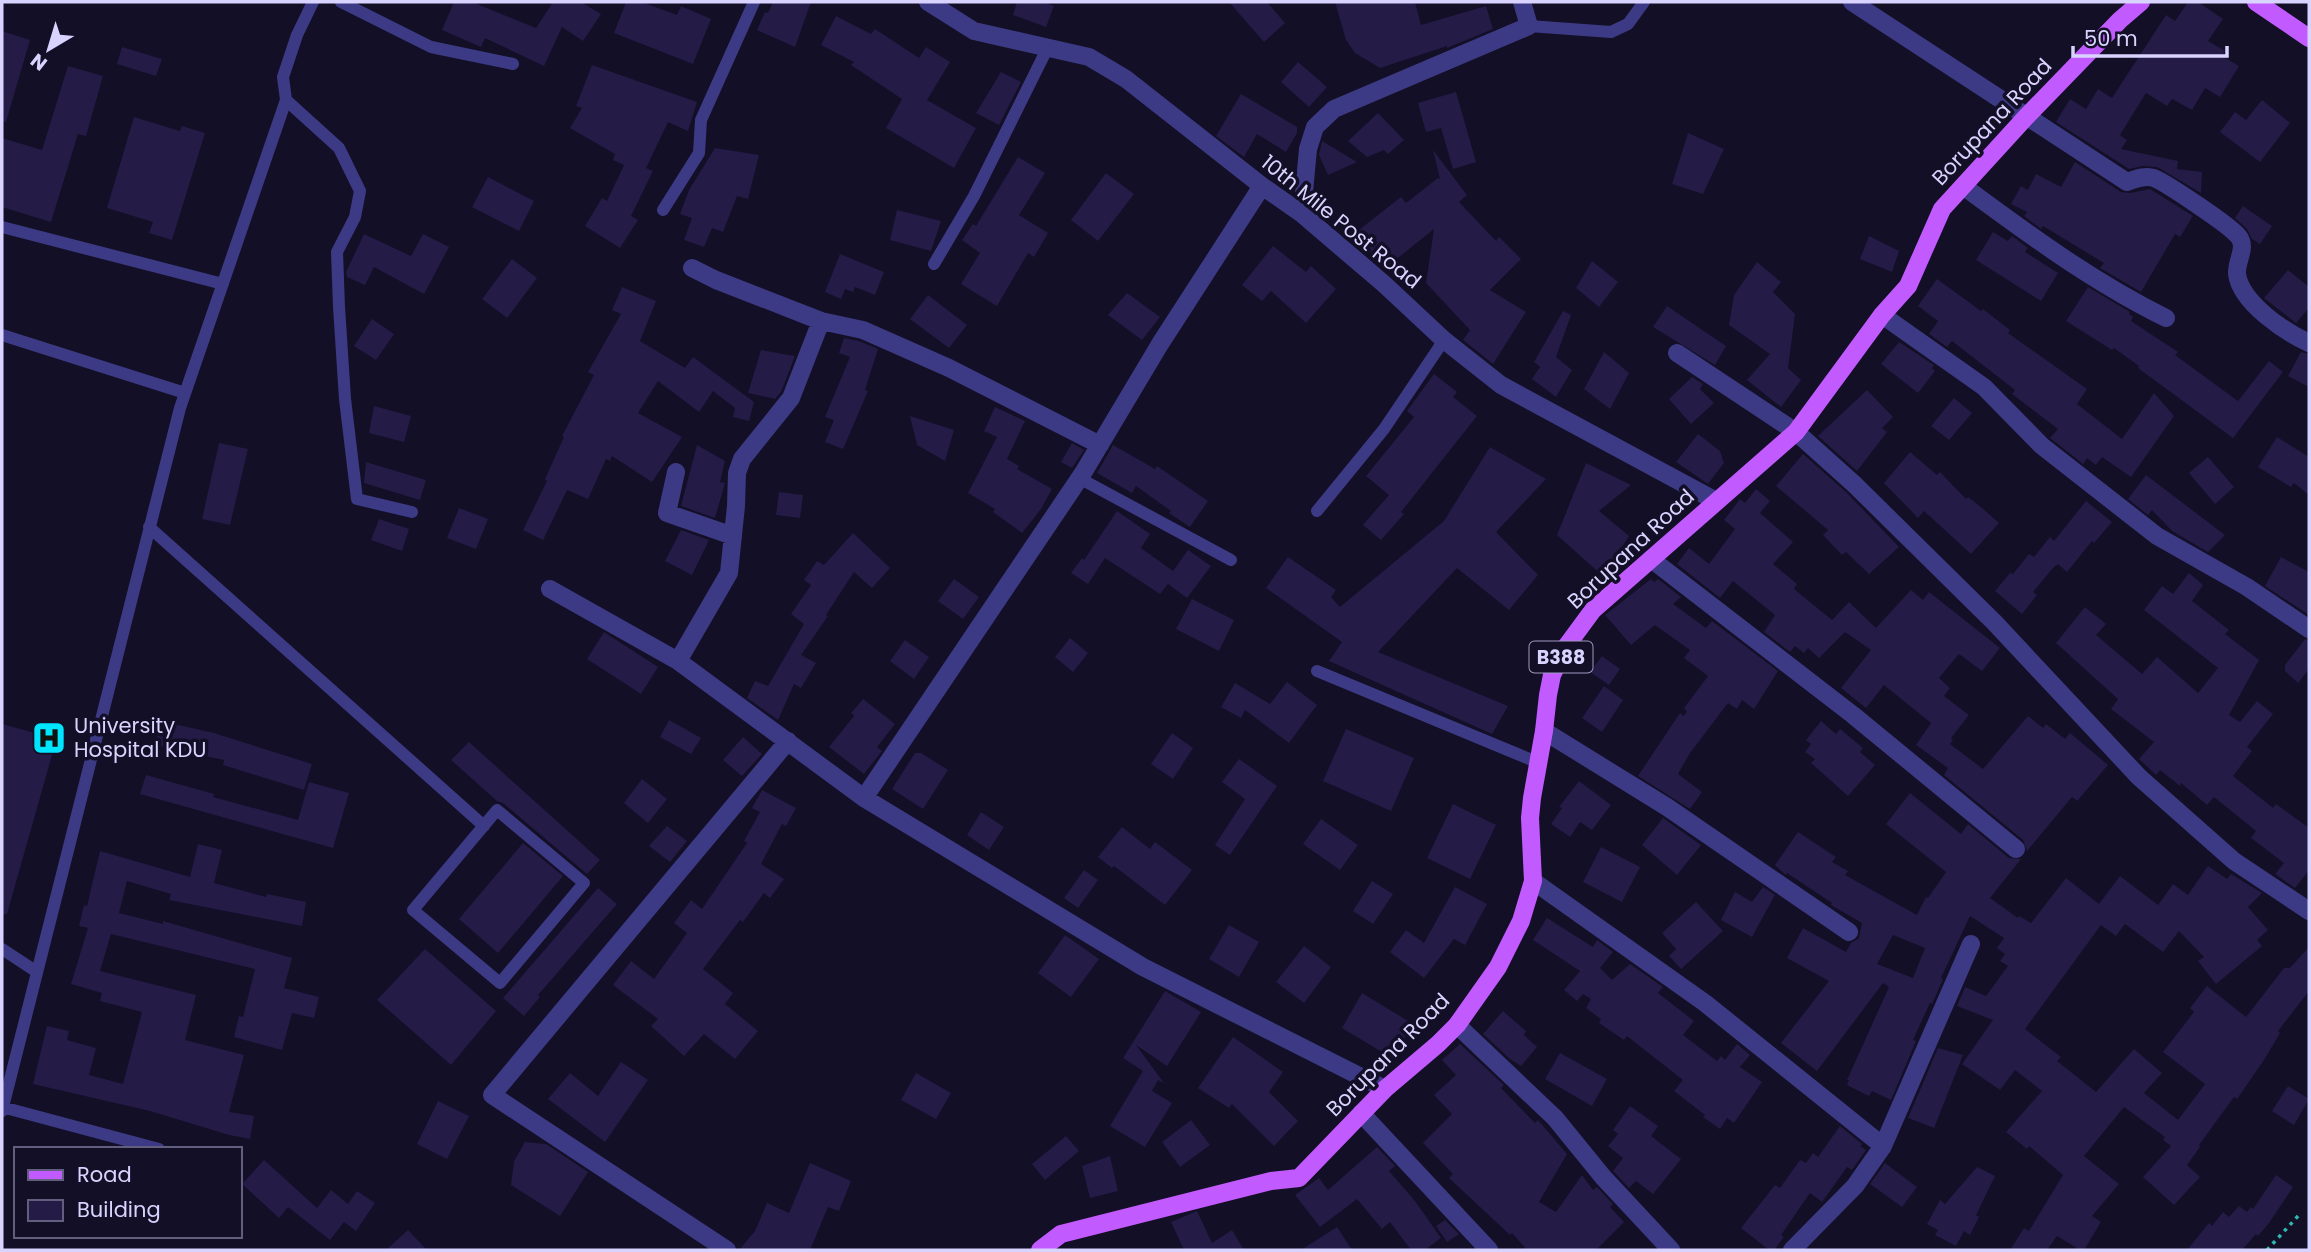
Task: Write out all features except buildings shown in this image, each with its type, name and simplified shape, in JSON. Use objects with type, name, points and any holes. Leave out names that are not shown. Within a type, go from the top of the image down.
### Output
[{"type":"main road","name":"Borupana Road","points":[[1040,1250],[1061,1234],[1271,1181],[1299,1178],[1385,1089],[1438,1044],[1457,1024],[1498,967],[1521,922],[1533,881],[1530,818],[1550,685],[1565,648],[1593,610],[1796,432],[1882,315],[1908,286],[1942,209],[2026,117],[2120,20],[2141,2]]},
{"type":"main road","points":[[2256,2],[2309,38]]},
{"type":"street","name":"10th Mile Post Road","points":[[928,2],[974,31],[1089,57],[1126,79],[1262,186],[1302,214],[1444,340],[1501,385],[1716,501]]},
{"type":"street","points":[[1302,214],[1308,149],[1315,127],[1334,109],[1529,26],[1522,2]]},
{"type":"street","points":[[1852,2],[2127,181],[2141,177],[2156,179],[2238,236],[2242,246],[2237,273],[2244,289],[2259,310],[2286,332],[2309,343]]},
{"type":"street","points":[[864,798],[1079,478],[1160,344],[1262,186]]},
{"type":"street","points":[[1963,186],[2051,251],[2130,300],[2166,318]]},
{"type":"street","points":[[692,268],[821,321],[863,330],[949,368],[1100,445]]},
{"type":"street","points":[[1882,315],[1984,387],[2042,446],[2157,536],[2246,587],[2309,629]]},
{"type":"street","points":[[678,661],[729,573],[737,473],[743,459],[791,398],[821,321]]},
{"type":"street","points":[[1677,353],[1796,432],[1854,484],[1995,624],[2139,777],[2234,861],[2309,911]]},
{"type":"street","points":[[676,472],[667,513],[733,536]]},
{"type":"street","points":[[1651,559],[1853,715],[2016,849]]},
{"type":"street","points":[[550,589],[678,661],[864,798],[1143,967],[1385,1089]]},
{"type":"street","points":[[1545,731],[1667,807],[1849,932]]},
{"type":"street","points":[[727,1250],[492,1095],[788,741]]},
{"type":"street","points":[[1533,881],[1705,1003],[1884,1146]]},
{"type":"street","points":[[1792,1250],[1855,1186],[1884,1146],[1971,944]]},
{"type":"street","points":[[1457,1024],[1555,1118],[1604,1177],[1671,1250]]},
{"type":"street","points":[[1361,1114],[1489,1250]]},
{"type":"lane","points":[[151,1147],[2,1108],[185,393],[286,100],[283,78],[313,2]]},
{"type":"lane","points":[[341,2],[431,47],[513,64]]},
{"type":"lane","points":[[663,210],[699,153],[701,120],[754,2]]},
{"type":"lane","points":[[1529,26],[1611,32],[1628,24],[1644,2]]},
{"type":"lane","points":[[934,264],[974,196],[1047,49]]},
{"type":"lane","points":[[286,100],[339,148],[360,191],[355,217],[337,252],[345,399],[357,499],[412,512]]},
{"type":"lane","points":[[2,227],[223,284]]},
{"type":"lane","points":[[2,335],[185,393]]},
{"type":"lane","points":[[1317,511],[1384,429],[1444,340]]},
{"type":"lane","points":[[1079,478],[1231,560]]},
{"type":"lane","points":[[149,527],[484,826]]},
{"type":"lane","points":[[1317,671],[1539,763]]},
{"type":"lane","points":[[497,810],[584,883],[500,983],[413,910],[484,826],[497,810]]},
{"type":"lane","points":[[2,949],[37,972]]},
{"type":"path","points":[[2266,1250],[2300,1215]]},
{"type":"place","name":"University Hospital KDU","points":[[49,738]]}]
